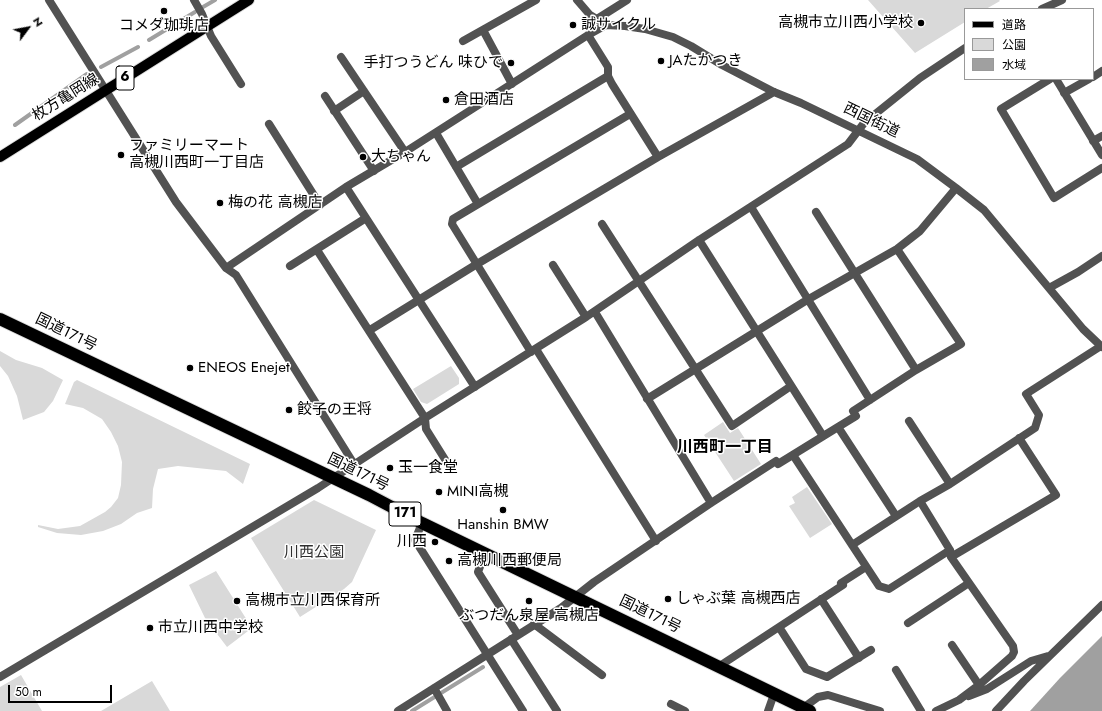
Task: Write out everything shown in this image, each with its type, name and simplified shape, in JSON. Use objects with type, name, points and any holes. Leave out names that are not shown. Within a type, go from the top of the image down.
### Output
[{"type":"highway","name":"国道171号","points":[[0,319],[333,478],[422,523],[806,709]]},
{"type":"main road","name":"枚方亀岡線","points":[[0,157],[249,0]]},
{"type":"street","points":[[49,0],[176,202],[226,268],[236,275],[354,464]]},
{"type":"street","points":[[194,0],[208,26],[211,36],[241,84]]},
{"type":"street","points":[[463,41],[536,0]]},
{"type":"street","points":[[226,268],[346,188],[436,133],[588,35],[606,25],[590,15],[577,0]]},
{"type":"street","points":[[597,19],[627,0]]},
{"type":"street","points":[[1044,8],[1062,0]]},
{"type":"street","name":"西国街道","points":[[606,25],[645,29],[673,37],[774,92],[917,159],[984,210],[1083,329],[1101,346]]},
{"type":"street","points":[[482,30],[512,84]]},
{"type":"street","points":[[588,35],[608,67],[608,76],[630,114],[658,157]]},
{"type":"street","points":[[0,677],[333,478],[425,418],[594,312],[699,240],[848,144],[864,123],[920,78],[964,49]]},
{"type":"street","points":[[341,57],[405,152]]},
{"type":"street","points":[[456,166],[608,76]]},
{"type":"street","points":[[1048,80],[1001,109],[1054,198],[1102,168]]},
{"type":"street","points":[[1057,80],[1102,155]]},
{"type":"street","points":[[1064,93],[1087,80]]},
{"type":"street","points":[[334,111],[364,91]]},
{"type":"street","points":[[370,330],[477,264],[658,157],[774,92]]},
{"type":"street","points":[[325,96],[374,171]]},
{"type":"street","points":[[630,114],[453,219],[452,224],[656,541]]},
{"type":"street","points":[[269,124],[320,205]]},
{"type":"street","points":[[436,133],[478,204]]},
{"type":"street","points":[[1093,141],[1102,136]]},
{"type":"street","points":[[346,188],[475,387]]},
{"type":"street","points":[[647,399],[807,300],[897,249],[920,231],[956,188]]},
{"type":"street","points":[[751,207],[870,400]]},
{"type":"street","points":[[816,212],[916,370]]},
{"type":"street","points":[[290,266],[366,218]]},
{"type":"street","points":[[602,224],[732,426],[791,386]]},
{"type":"street","points":[[699,240],[823,436]]},
{"type":"street","points":[[398,711],[436,693],[487,654],[576,597],[594,582],[711,503],[776,461],[778,464],[856,416],[853,411],[916,370],[961,344],[897,249]]},
{"type":"street","points":[[317,250],[370,330],[425,418],[426,429],[446,461]]},
{"type":"street","points":[[1049,288],[1078,272],[1102,256]]},
{"type":"street","points":[[554,265],[586,317]]},
{"type":"street","points":[[594,312],[711,503]]},
{"type":"street","points":[[852,545],[920,501],[950,484],[1035,428],[1039,415],[1026,394],[1101,346]]},
{"type":"street","points":[[909,421],[950,484]]},
{"type":"street","points":[[838,427],[896,516]]},
{"type":"street","points":[[793,455],[879,586],[889,589],[1056,495],[1019,438]]},
{"type":"street","points":[[920,501],[969,583],[1013,646],[1014,652],[1012,656],[979,685],[959,700]]},
{"type":"street","points":[[422,523],[414,540],[523,711]]},
{"type":"street","points":[[485,553],[478,572],[557,711]]},
{"type":"street","points":[[718,667],[843,585],[841,583],[866,567]]},
{"type":"street","points":[[908,623],[969,583]]},
{"type":"street","points":[[821,599],[859,658]]},
{"type":"street","points":[[996,711],[1050,655],[1102,605]]},
{"type":"street","points":[[534,624],[602,675]]},
{"type":"street","points":[[779,627],[806,669],[827,677],[872,650]]},
{"type":"street","points":[[952,645],[979,685]]},
{"type":"street","points":[[936,711],[987,689],[1031,661],[1050,655]]},
{"type":"street","points":[[896,670],[922,711]]},
{"type":"street","points":[[436,693],[447,711]]},
{"type":"street","points":[[768,711],[774,694]]},
{"type":"street","points":[[806,709],[818,697],[828,695],[880,711]]},
{"type":"street","points":[[671,704],[685,711]]},
{"type":"green space","name":"高槻市立川西小学校","points":[[868,0],[1000,1],[988,8],[964,8],[964,23],[915,53]]},
{"type":"green space","points":[[0,351],[16,360],[42,368],[63,380],[53,401],[44,412],[23,420],[17,396],[8,376],[0,366]]},
{"type":"green space","points":[[451,366],[459,378],[459,384],[427,404],[421,402],[413,389]]},
{"type":"green space","points":[[77,380],[250,464],[243,484],[226,471],[178,466],[158,469],[153,489],[152,508],[137,513],[121,524],[103,531],[81,535],[57,533],[38,527],[38,525],[58,529],[80,526],[105,512],[118,498],[121,485],[122,462],[118,446],[111,432],[102,419],[83,408],[65,404],[74,382]]},
{"type":"green space","points":[[723,422],[730,433],[738,428],[761,464],[734,481],[704,435]]},
{"type":"green space","points":[[807,487],[832,524],[810,538],[789,506],[795,503],[792,497]]},
{"type":"green space","name":"川西公園","points":[[314,500],[376,530],[352,582],[344,589],[300,617],[251,538]]},
{"type":"green space","points":[[216,571],[252,628],[227,647],[205,618],[189,585]]},
{"type":"green space","points":[[21,675],[42,711],[0,711],[0,687]]},
{"type":"green space","points":[[152,681],[170,711],[101,711]]},
{"type":"water","points":[[1102,636],[1102,711],[1030,711],[1060,678]]},
{"type":"waterway","points":[[203,7],[215,0]]},
{"type":"waterway","points":[[149,40],[195,12]]},
{"type":"waterway","points":[[101,67],[138,47]]},
{"type":"waterway","points":[[15,125],[87,74]]},
{"type":"waterway","points":[[412,711],[483,667]]},
{"type":"place","name":"コメダ珈琲店","points":[[164,11]]},
{"type":"place","name":"高槻市立川西小学校","points":[[921,23]]},
{"type":"place","name":"誠サイクル","points":[[573,25]]},
{"type":"place","name":"JAたかつき","points":[[661,61]]},
{"type":"place","name":"手打つうどん 味ひで","points":[[511,63]]},
{"type":"place","name":"倉田酒店","points":[[446,100]]},
{"type":"place","name":"ファミリーマート 高槻川西町一丁目店","points":[[121,155]]},
{"type":"place","name":"大ちゃん","points":[[363,157]]},
{"type":"place","name":"梅の花 高槻店","points":[[220,203]]},
{"type":"place","name":"ENEOS Enejet","points":[[190,368]]},
{"type":"place","name":"餃子の王将","points":[[289,410]]},
{"type":"place","name":"玉一食堂","points":[[390,468]]},
{"type":"place","name":"MINI高槻","points":[[439,492]]},
{"type":"place","name":"Hanshin BMW","points":[[503,510]]},
{"type":"place","name":"川西","points":[[435,542]]},
{"type":"place","name":"高槻川西郵便局","points":[[449,561]]},
{"type":"place","name":"しゃぶ葉 高槻西店","points":[[668,599]]},
{"type":"place","name":"高槻市立川西保育所","points":[[237,601]]},
{"type":"place","name":"ぶつだん泉屋 高槻店","points":[[529,601]]},
{"type":"place","name":"市立川西中学校","points":[[150,628]]},
{"type":"district","name":"川西町一丁目","points":[[725,448]]}]
